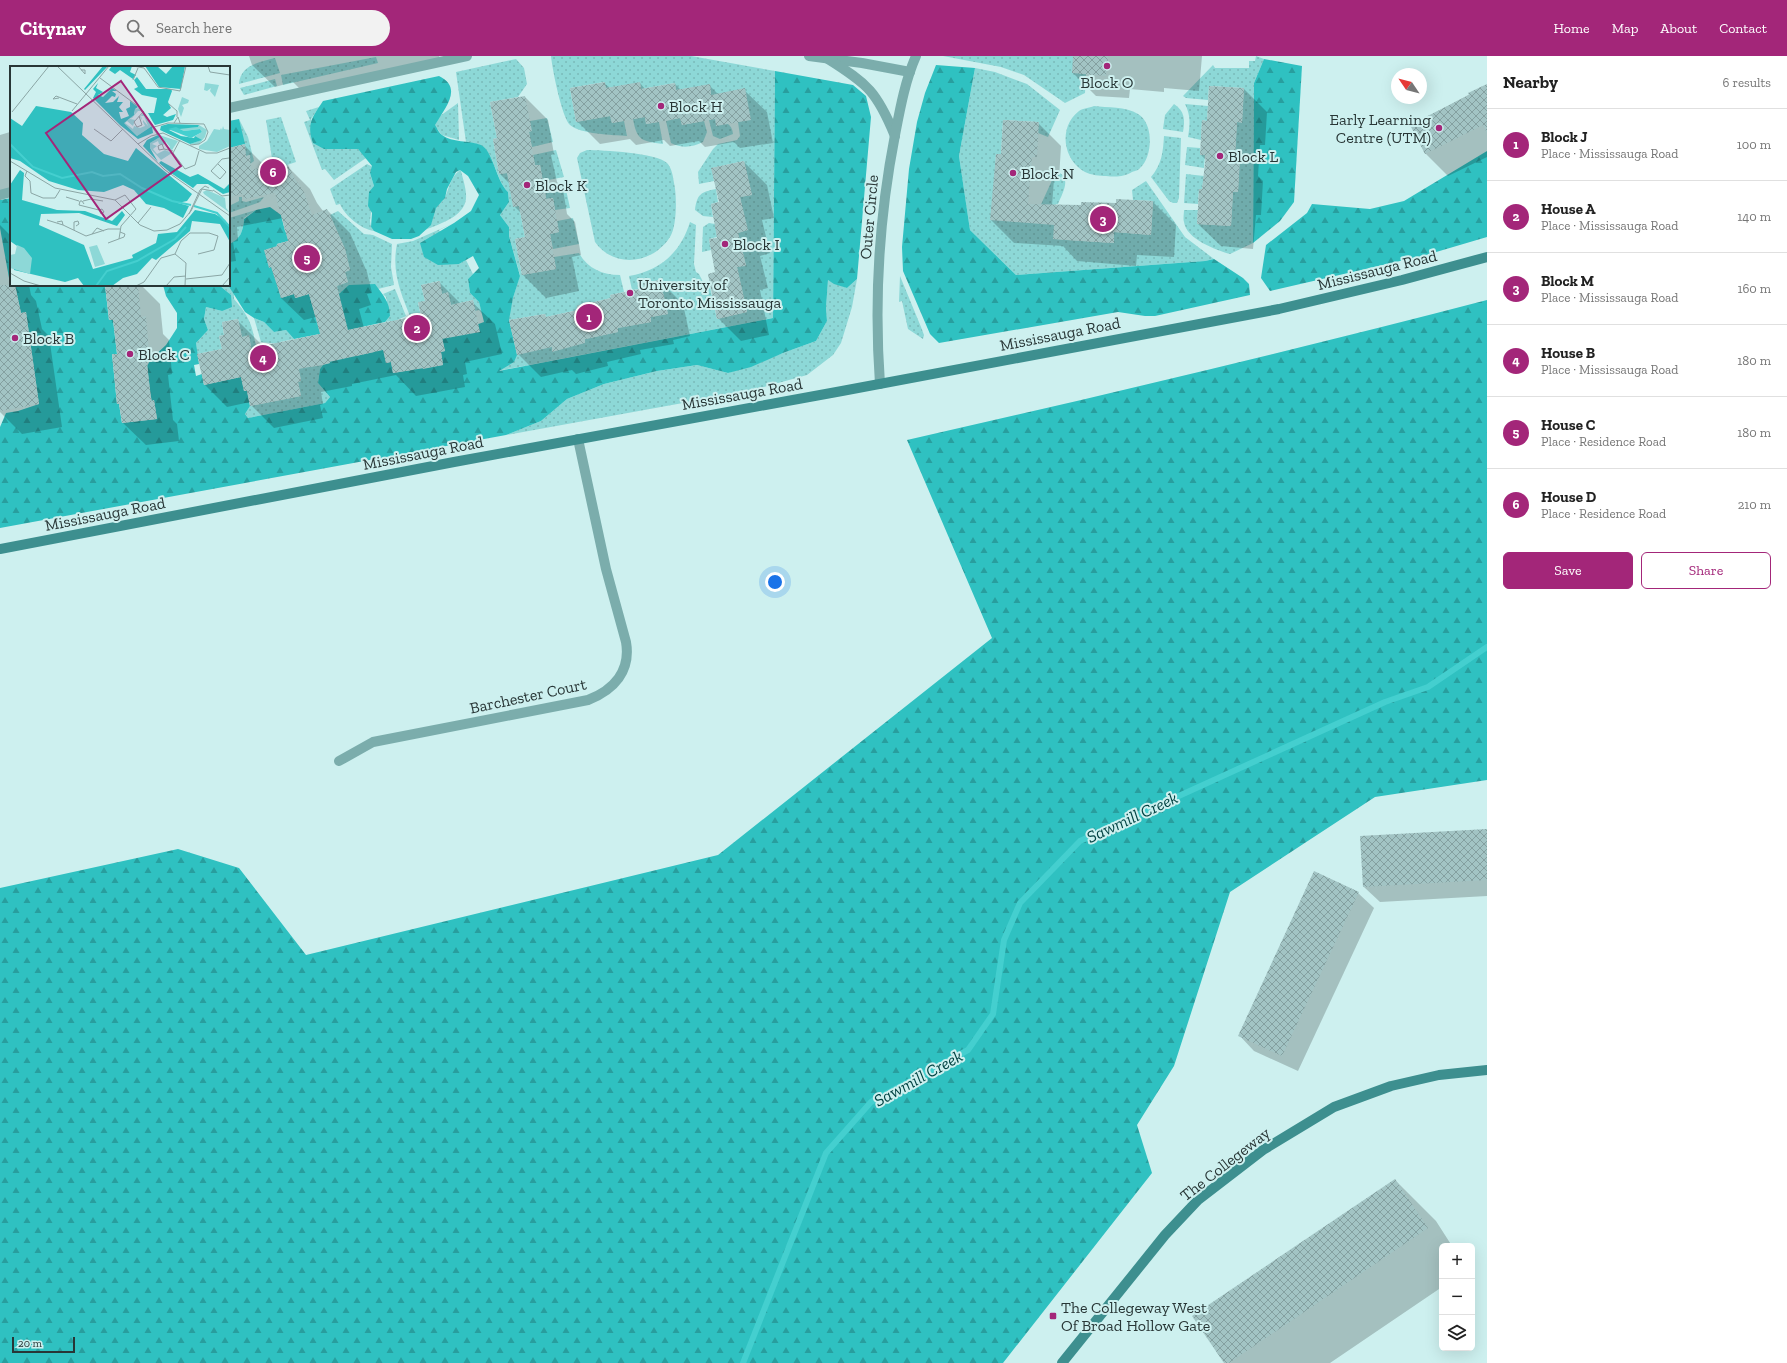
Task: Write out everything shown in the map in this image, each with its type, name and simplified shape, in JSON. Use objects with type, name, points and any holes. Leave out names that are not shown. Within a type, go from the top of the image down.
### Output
[{"type":"main road","name":"Mississauga Road","points":[[0,549],[578,439],[1279,309],[1402,280],[1487,257]]},
{"type":"main road","name":"The Collegeway","points":[[1062,1363],[1165,1235],[1198,1200],[1263,1150],[1334,1108],[1391,1086],[1439,1075],[1487,1070]]},
{"type":"street","points":[[230,108],[467,56]]},
{"type":"street","points":[[809,56],[862,62],[910,72]]},
{"type":"street","name":"Outer Circle","points":[[880,384],[878,310],[883,210],[888,169],[902,101],[916,56]]},
{"type":"street","points":[[828,59],[863,82],[875,94],[884,109],[895,136]]},
{"type":"street","points":[[0,195],[10,192]]},
{"type":"street","name":"Barchester Court","points":[[339,761],[373,742],[588,700],[599,696],[615,684],[621,677],[628,651],[606,569],[578,439]]},
{"type":"shaded area","points":[[551,56],[691,56],[775,71],[773,318],[497,371],[513,298],[520,275],[509,236],[509,227],[500,215],[509,202],[508,192],[500,180],[486,149],[478,144],[466,142],[456,72],[516,59],[524,68],[527,84],[518,97],[490,102],[497,138],[493,139],[499,174],[507,173],[519,206],[525,237],[515,239],[522,275],[556,269],[554,257],[579,253],[586,263],[596,270],[607,274],[620,275],[624,292],[610,295],[611,298],[577,306],[578,310],[546,317],[545,314],[509,320],[517,354],[618,332],[618,328],[651,322],[651,317],[668,314],[660,280],[643,283],[644,288],[632,290],[629,276],[650,270],[660,265],[668,258],[681,242],[690,222],[696,225],[694,264],[696,272],[699,274],[705,286],[710,287],[717,319],[747,312],[737,267],[746,265],[738,233],[747,230],[740,197],[752,195],[744,161],[712,168],[714,181],[699,184],[698,172],[713,149],[718,144],[737,140],[740,136],[738,122],[711,95],[710,85],[676,90],[675,83],[641,89],[640,83],[606,88],[604,82],[570,88],[576,122],[610,116],[612,123],[624,121],[627,136],[589,132],[575,128],[567,121],[558,92]]},
{"type":"shaded area","points":[[943,56],[1073,56],[1086,74],[1085,93],[1065,103],[1024,75],[1001,67]]},
{"type":"shaded area","points":[[1256,56],[1264,59],[1254,83],[1253,243],[1230,254],[1202,243],[1190,234],[1184,222],[1184,210],[1198,210],[1197,224],[1231,226],[1233,192],[1238,192],[1240,157],[1235,156],[1237,122],[1242,122],[1244,88],[1209,86],[1208,100],[1186,98],[1183,96],[1213,65],[1215,68],[1249,68],[1249,61],[1255,61]]},
{"type":"shaded area","points":[[376,57],[378,63],[283,85],[281,75]]},
{"type":"shaded area","points":[[275,58],[280,73],[239,84],[243,72],[247,68],[257,63]]},
{"type":"shaded area","points":[[975,68],[995,72],[1027,84],[1060,110],[1048,137],[1038,133],[1038,122],[1003,120],[1001,154],[996,154],[994,188],[1038,211],[1054,176],[1060,173],[1065,179],[1065,187],[1058,204],[1056,204],[1054,239],[1113,243],[1114,232],[1151,235],[1153,201],[1133,200],[1132,190],[1146,181],[1185,237],[1214,259],[1205,261],[1016,275],[970,230],[959,156]]},
{"type":"shaded area","points":[[275,79],[277,86],[244,95],[240,88]]},
{"type":"shaded area","points":[[458,103],[459,140],[442,135],[434,125],[440,116]]},
{"type":"shaded area","points":[[1174,104],[1178,107],[1183,116],[1183,132],[1163,129],[1165,115]]},
{"type":"shaded area","points":[[1185,104],[1208,106],[1207,121],[1202,120],[1201,140],[1188,137],[1190,120]]},
{"type":"shaded area","points":[[1094,106],[1133,111],[1143,118],[1147,125],[1150,140],[1147,156],[1139,169],[1120,176],[1096,175],[1085,172],[1072,160],[1066,143],[1068,126],[1072,118],[1079,111]]},
{"type":"shaded area","points":[[319,107],[311,119],[324,149],[358,149],[366,158],[334,180],[325,169],[322,170],[304,122],[310,120],[306,111]]},
{"type":"shaded area","points":[[281,117],[296,162],[281,167],[280,163],[273,165],[266,120]]},
{"type":"shaded area","points":[[645,117],[646,124],[659,122],[663,144],[645,141],[636,132],[633,119]]},
{"type":"shaded area","points":[[547,118],[553,142],[532,147],[529,132],[531,131],[530,121]]},
{"type":"shaded area","points":[[680,118],[682,125],[704,121],[707,132],[703,142],[687,147],[671,143],[666,121]]},
{"type":"shaded area","points":[[239,119],[248,137],[254,161],[250,164],[250,155],[246,156]]},
{"type":"shaded area","points":[[715,119],[730,125],[733,134],[720,139],[713,136],[709,120]]},
{"type":"shaded area","points":[[1164,136],[1181,138],[1179,198],[1177,203],[1169,201],[1151,177],[1158,167],[1161,158]]},
{"type":"shaded area","points":[[1187,147],[1200,148],[1200,155],[1205,155],[1204,168],[1185,165]]},
{"type":"shaded area","points":[[556,150],[564,177],[543,181],[540,165],[535,165],[533,155]]},
{"type":"shaded area","points":[[587,150],[641,154],[661,160],[669,165],[673,175],[676,195],[674,226],[670,237],[663,246],[654,253],[644,258],[633,260],[623,259],[612,256],[603,251],[595,242],[577,158],[580,153]]},
{"type":"shaded area","points":[[367,164],[373,167],[370,173],[374,186],[370,221],[371,227],[374,231],[359,225],[342,209],[340,204],[336,205],[330,189]]},
{"type":"shaded area","points":[[460,170],[466,192],[466,199],[461,211],[450,219],[425,230],[432,222],[435,208],[443,200],[454,176]]},
{"type":"shaded area","points":[[1186,174],[1204,176],[1202,189],[1199,189],[1198,204],[1184,203]]},
{"type":"shaded area","points":[[565,185],[570,208],[555,210],[553,198],[546,199],[545,189]]},
{"type":"shaded area","points":[[716,189],[718,202],[711,204],[713,217],[703,216],[695,210],[697,200],[703,193]]},
{"type":"shaded area","points":[[239,197],[242,197],[242,201],[246,202],[264,197],[260,202],[230,213],[230,206],[239,201]]},
{"type":"shaded area","points":[[256,210],[244,218],[240,236],[231,243],[230,218]]},
{"type":"shaded area","points":[[338,211],[364,234],[373,235],[392,244],[391,267],[394,285],[378,289],[374,284],[338,293],[336,286],[348,282],[345,272],[350,270],[345,249],[330,215]]},
{"type":"shaded area","points":[[573,218],[579,244],[553,249],[550,234],[559,232],[557,221]]},
{"type":"shaded area","points":[[454,223],[439,230],[459,264],[466,260],[473,274],[468,279],[470,293],[479,302],[483,315],[479,310],[475,311],[473,300],[451,305],[448,293],[442,294],[439,281],[421,285],[425,301],[418,303],[422,320],[412,321],[396,275],[395,265],[397,244],[413,241]]},
{"type":"shaded area","points":[[709,223],[715,224],[717,237],[709,239],[711,250],[702,252],[703,227]]},
{"type":"shaded area","points":[[900,276],[924,335],[923,339],[908,329],[902,301],[899,302]]},
{"type":"shaded area","points":[[857,279],[852,307],[841,343],[833,355],[807,375],[749,391],[506,435],[541,421],[567,399],[604,384],[657,371],[697,365],[728,373],[816,341],[827,321],[826,308],[828,280],[847,288]]},
{"type":"shaded area","points":[[220,286],[229,286],[234,292],[234,299],[250,323],[257,351],[252,352],[249,336],[242,337],[238,319],[222,322],[224,335],[219,336],[222,349],[197,354],[196,343],[208,330],[204,319],[206,307],[222,311],[231,295]]},
{"type":"shaded area","points":[[395,289],[406,316],[391,323],[391,321],[385,322],[390,316],[386,297],[383,294]]},
{"type":"shaded area","points":[[254,318],[264,322],[274,332],[286,330],[294,339],[280,342],[280,344],[261,342]]},
{"type":"shaded area","points":[[309,364],[310,367],[323,365],[320,369],[318,383],[330,397],[325,403],[248,418],[245,414],[250,406],[301,396],[298,382],[301,381],[298,366]]},
{"type":"green space","points":[[1264,59],[1302,66],[1294,202],[1280,221],[1253,243],[1254,83]]},
{"type":"green space","points":[[936,65],[975,68],[959,156],[970,230],[1016,275],[1205,261],[1214,259],[1243,278],[1249,284],[1250,295],[1155,316],[1118,312],[939,343],[930,334],[903,271],[902,247],[909,169],[917,122],[925,93]]},
{"type":"green space","points":[[775,71],[853,85],[866,96],[871,117],[857,279],[847,288],[834,284],[828,280],[826,308],[827,321],[816,341],[751,367],[728,373],[697,365],[657,371],[604,384],[567,399],[541,421],[506,435],[0,528],[0,427],[6,413],[18,411],[39,404],[26,312],[21,313],[15,286],[105,286],[109,320],[113,320],[117,354],[112,354],[117,404],[119,404],[122,423],[157,419],[154,400],[152,401],[151,397],[147,366],[151,359],[166,345],[177,328],[177,313],[166,296],[163,286],[220,286],[231,295],[232,307],[222,311],[206,307],[204,319],[208,330],[196,343],[199,364],[194,365],[196,376],[202,374],[204,385],[241,377],[244,391],[247,391],[250,406],[245,414],[248,418],[325,403],[330,397],[318,383],[320,369],[323,365],[330,363],[327,352],[330,332],[294,339],[286,330],[274,332],[264,322],[245,312],[229,286],[230,286],[230,244],[236,240],[241,234],[244,219],[256,210],[270,207],[281,215],[285,231],[292,240],[277,244],[273,266],[281,298],[294,294],[296,298],[309,294],[315,315],[349,285],[375,284],[383,295],[390,311],[390,316],[385,322],[343,331],[356,356],[374,352],[374,349],[383,347],[386,363],[391,362],[393,373],[412,370],[421,358],[423,369],[443,365],[441,352],[445,351],[442,337],[484,322],[479,302],[470,293],[468,279],[479,268],[473,256],[459,264],[438,265],[424,257],[420,243],[471,211],[479,195],[468,176],[460,170],[456,172],[447,189],[445,198],[436,208],[431,225],[419,236],[411,239],[392,239],[374,231],[371,227],[372,213],[368,206],[369,192],[374,186],[370,173],[372,166],[358,149],[324,149],[313,143],[310,125],[323,101],[439,76],[450,86],[450,99],[435,125],[440,133],[446,138],[476,143],[485,148],[489,153],[500,180],[508,192],[509,202],[500,215],[509,227],[509,236],[520,276],[513,298],[509,320],[517,355],[514,362],[499,371],[773,318]]},
{"type":"green space","points":[[239,119],[245,144],[230,148],[230,121]]},
{"type":"green space","points":[[1487,151],[1487,237],[1426,255],[1270,291],[1261,278],[1266,245],[1307,213],[1312,204],[1370,209],[1404,201]]},
{"type":"green space","points":[[10,198],[10,278],[0,228],[0,200]]},
{"type":"green space","points":[[1487,300],[1487,780],[1375,797],[1230,892],[1174,1066],[1137,1125],[1152,1173],[1003,1363],[0,1363],[0,888],[178,849],[239,868],[306,955],[718,855],[992,638],[907,440],[1052,407],[1343,337]]},
{"type":"building","points":[[1073,56],[1108,56],[1106,76],[1072,73]]},
{"type":"building","name":"Block H","points":[[605,82],[606,88],[640,82],[641,89],[675,83],[676,90],[710,84],[711,95],[745,88],[751,120],[716,126],[715,119],[682,125],[680,118],[646,124],[645,117],[612,123],[610,116],[576,122],[570,88]]},
{"type":"building","name":"Early Learning Centre (UTM)","points":[[1487,84],[1487,133],[1483,125],[1425,154],[1410,125],[1469,95],[1468,93]]},
{"type":"building","name":"Block L","points":[[1209,86],[1244,88],[1242,123],[1237,122],[1235,156],[1240,157],[1238,192],[1233,192],[1231,226],[1197,224],[1199,189],[1202,189],[1206,155],[1200,155],[1202,120],[1207,121]]},
{"type":"building","name":"Block K","points":[[525,96],[532,131],[529,132],[535,165],[540,165],[546,199],[553,198],[559,232],[550,234],[556,269],[522,275],[515,239],[525,237],[519,206],[513,207],[507,173],[499,174],[493,139],[497,138],[490,102]]},
{"type":"building","points":[[1003,120],[1039,122],[1037,157],[1032,157],[1028,204],[1081,205],[1081,202],[1116,203],[1116,199],[1153,201],[1151,235],[1114,232],[1114,243],[1053,239],[1054,225],[990,220],[996,154],[1001,154]]},
{"type":"building","points":[[245,144],[246,156],[250,155],[251,170],[281,163],[281,167],[288,165],[304,192],[312,215],[327,209],[345,249],[350,270],[345,272],[348,282],[337,286],[348,330],[421,315],[418,302],[425,301],[421,285],[440,281],[442,294],[448,292],[451,305],[473,300],[480,332],[442,339],[445,351],[441,352],[443,365],[393,373],[391,362],[386,363],[383,350],[299,369],[301,381],[298,382],[301,396],[250,406],[247,391],[244,391],[241,377],[204,385],[197,354],[222,349],[219,336],[224,335],[222,322],[238,319],[242,337],[249,335],[251,348],[320,334],[309,294],[295,298],[294,294],[281,298],[271,267],[269,268],[264,250],[288,241],[275,193],[244,199],[243,194],[230,197],[230,148]]},
{"type":"building","name":"Block I","points":[[744,161],[752,195],[740,197],[748,230],[738,233],[746,266],[737,267],[747,312],[717,319],[708,274],[715,272],[709,239],[717,238],[711,204],[719,202],[711,168]]},
{"type":"building","points":[[660,280],[668,314],[651,317],[651,322],[618,328],[618,332],[585,339],[585,343],[552,352],[552,347],[517,355],[509,320],[545,314],[546,317],[578,310],[577,306],[611,298],[610,295],[644,288],[643,283]]},
{"type":"building","name":"Block B","points":[[0,285],[10,285],[15,286],[21,313],[26,312],[39,404],[0,411]]},
{"type":"building","name":"Block C","points":[[105,286],[138,286],[141,317],[146,316],[149,352],[146,352],[151,401],[154,400],[157,419],[122,423],[119,404],[117,404],[112,354],[117,354],[113,320],[109,320]]},
{"type":"building","points":[[1487,829],[1487,880],[1363,887],[1360,836]]},
{"type":"building","points":[[1314,871],[1359,892],[1282,1056],[1238,1036]]},
{"type":"building","points":[[1395,1179],[1428,1228],[1229,1363],[1224,1363],[1192,1316]]},
{"type":"waterway","name":"Sawmill Creek","points":[[743,1363],[826,1153],[871,1102],[968,1050],[993,1014],[1004,940],[1020,903],[1080,841],[1385,702],[1428,687],[1487,647]]},
{"type":"place","name":"Block O","points":[[1107,66]]},
{"type":"place","name":"Block H","points":[[661,106]]},
{"type":"place","name":"Early Learning Centre (UTM)","points":[[1439,128]]},
{"type":"place","name":"Block L","points":[[1220,156]]},
{"type":"place","name":"House D","points":[[273,172]]},
{"type":"place","name":"Block N","points":[[1013,173]]},
{"type":"place","name":"Block K","points":[[527,185]]},
{"type":"place","name":"Block M","points":[[1103,219]]},
{"type":"place","name":"Block I","points":[[725,244]]},
{"type":"place","name":"House C","points":[[307,258]]},
{"type":"place","name":"University of Toronto Mississauga","points":[[630,293]]},
{"type":"place","name":"Block J","points":[[589,317]]},
{"type":"place","name":"House A","points":[[417,328]]},
{"type":"place","name":"Block B","points":[[15,338]]},
{"type":"place","name":"Block C","points":[[130,354]]},
{"type":"place","name":"House B","points":[[263,358]]},
{"type":"place","name":"The Collegeway West Of Broad Hollow Gate","points":[[1053,1316]]}]
